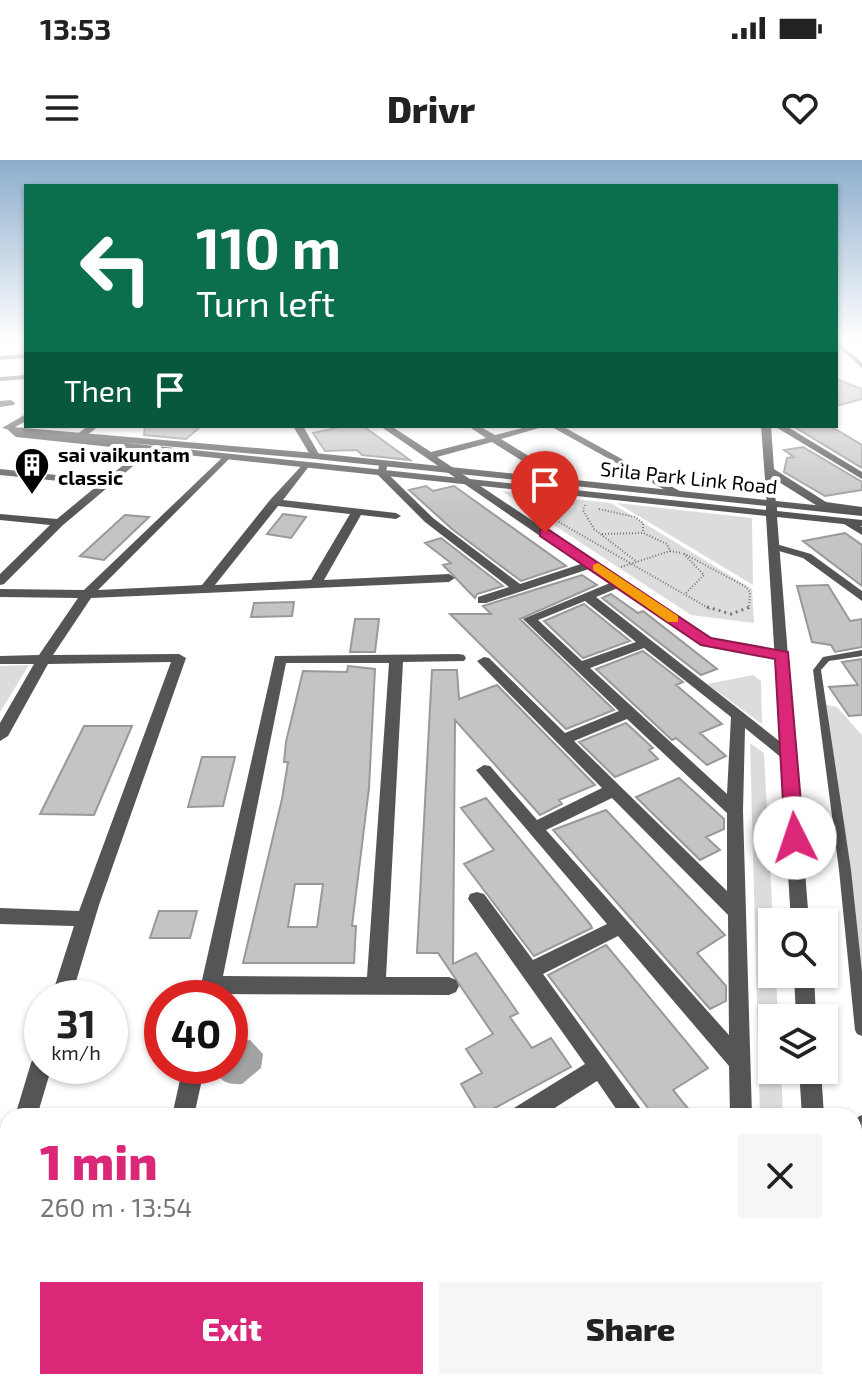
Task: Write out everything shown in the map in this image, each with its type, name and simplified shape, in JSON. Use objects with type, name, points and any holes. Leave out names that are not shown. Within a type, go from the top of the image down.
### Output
[{"type":"street","points":[[0,404],[11,403]]},
{"type":"street","points":[[7,429],[24,418]]},
{"type":"street","points":[[79,437],[91,428]]},
{"type":"street","points":[[299,428],[315,456]]},
{"type":"street","points":[[388,428],[706,642],[782,655]]},
{"type":"street","points":[[476,428],[565,483]]},
{"type":"street","points":[[428,456],[534,428]]},
{"type":"street","points":[[559,428],[680,494]]},
{"type":"street","points":[[766,428],[799,908]]},
{"type":"street","points":[[782,428],[862,476]]},
{"type":"street","name":"Srila Park Link Road","points":[[7,429],[315,456],[383,468]]},
{"type":"street","name":"Srila Park Link Road","points":[[79,437],[148,449],[305,465],[451,471],[680,494],[772,509],[862,511]]},
{"type":"street","points":[[0,581],[59,523],[148,449]]},
{"type":"street","points":[[0,736],[43,660],[87,594],[226,457]]},
{"type":"street","points":[[205,589],[305,465]]},
{"type":"street","points":[[383,468],[466,481],[772,509],[862,523]]},
{"type":"street","points":[[383,468],[429,520],[518,588]]},
{"type":"street","points":[[768,470],[823,505],[862,511]]},
{"type":"street","points":[[0,472],[104,483]]},
{"type":"street","points":[[274,502],[396,516]]},
{"type":"street","points":[[315,584],[357,512]]},
{"type":"street","points":[[0,517],[59,523]]},
{"type":"street","points":[[848,522],[862,532]]},
{"type":"street","points":[[776,547],[807,556],[862,597]]},
{"type":"street","points":[[482,600],[592,564]]},
{"type":"street","points":[[0,593],[87,594],[449,578]]},
{"type":"street","points":[[621,583],[529,619],[735,811]]},
{"type":"street","points":[[586,596],[789,755]]},
{"type":"street","points":[[578,667],[647,643]]},
{"type":"street","points":[[0,660],[179,658],[85,919],[66,980]]},
{"type":"street","points":[[213,980],[280,659],[459,658]]},
{"type":"street","points":[[376,985],[396,659]]},
{"type":"street","points":[[484,661],[739,914]]},
{"type":"street","points":[[562,740],[629,713]]},
{"type":"street","points":[[738,715],[735,811],[741,1108]]},
{"type":"street","points":[[484,770],[741,1064]]},
{"type":"street","points":[[535,828],[613,790]]},
{"type":"street","points":[[477,899],[629,1108]]},
{"type":"street","points":[[0,916],[85,919]]},
{"type":"street","points":[[529,971],[620,926]]},
{"type":"street","points":[[248,990],[376,985],[449,986]]},
{"type":"street","points":[[535,1108],[600,1067]]},
{"type":"street","points":[[28,1108],[36,1084]]},
{"type":"street","points":[[185,1108],[190,1084]]},
{"type":"street","points":[[811,1084],[812,1108]]},
{"type":"lane","points":[[862,653],[826,659],[817,670],[845,870],[862,1030]]},
{"type":"path","points":[[543,499],[531,503],[531,506],[544,511],[555,523],[582,534],[604,551],[636,562]]},
{"type":"path","points":[[573,502],[635,517],[643,523],[643,533]]},
{"type":"path","points":[[585,504],[583,510],[602,534],[636,562],[715,612],[731,614],[750,609],[750,592],[744,585],[718,573],[704,559],[683,553],[670,551],[636,562],[606,572]]},
{"type":"path","points":[[602,534],[643,533],[667,544],[670,551]]},
{"type":"path","points":[[683,553],[697,564],[704,575],[686,593]]},
{"type":"shaded area","points":[[502,491],[611,503],[752,589],[754,623],[691,615]]},
{"type":"shaded area","points":[[617,503],[752,518],[753,585]]},
{"type":"shaded area","points":[[29,665],[0,712],[0,666]]},
{"type":"shaded area","points":[[753,675],[761,681],[762,724],[707,684]]},
{"type":"shaded area","points":[[818,703],[837,707],[862,735],[862,1024]]},
{"type":"shaded area","points":[[750,743],[764,753],[772,908],[758,908],[758,988],[777,988],[777,1004],[758,1004],[758,1041]]},
{"type":"shaded area","points":[[248,1040],[263,1054],[261,1068],[248,1079]]},
{"type":"shaded area","points":[[759,1084],[782,1084],[783,1108],[760,1108]]},
{"type":"building","points":[[838,399],[861,399],[838,405]]},
{"type":"building","points":[[145,428],[199,428],[186,439],[144,435]]},
{"type":"building","points":[[336,428],[366,428],[410,460],[362,455],[357,450],[325,451],[313,433]]},
{"type":"building","points":[[796,428],[833,428],[862,445],[862,468]]},
{"type":"building","points":[[803,447],[862,482],[862,490],[825,496],[784,472],[787,458],[794,457],[784,450]]},
{"type":"building","points":[[426,486],[433,491],[454,486],[566,566],[521,581],[452,529],[409,490]]},
{"type":"building","points":[[283,514],[306,517],[291,538],[267,534]]},
{"type":"building","points":[[125,515],[149,517],[104,560],[80,556]]},
{"type":"building","points":[[845,533],[862,545],[862,586],[803,541]]},
{"type":"building","points":[[441,538],[503,586],[477,594],[475,598],[443,565],[451,563],[425,543]]},
{"type":"building","points":[[582,575],[597,585],[520,619],[614,710],[566,729],[450,614],[491,614],[483,606]]},
{"type":"building","points":[[828,585],[850,621],[862,619],[862,647],[835,652],[831,645],[812,642],[797,586]]},
{"type":"building","points":[[611,594],[638,613],[643,611],[717,669],[701,675],[602,598]]},
{"type":"building","points":[[294,602],[292,616],[251,617],[254,603]]},
{"type":"building","points":[[584,604],[630,641],[583,658],[544,621]]},
{"type":"building","points":[[355,619],[379,619],[375,652],[350,652]]},
{"type":"building","points":[[643,651],[683,682],[676,685],[722,724],[700,733],[726,756],[707,765],[676,738],[672,740],[596,669]]},
{"type":"building","points":[[862,659],[862,715],[849,716],[829,687],[858,685],[842,662]]},
{"type":"building","points":[[348,666],[375,669],[369,788],[352,926],[356,926],[354,963],[243,963],[282,799],[288,762],[284,762],[286,742],[303,671],[347,672]],"holes":[[[295,884],[323,884],[317,927],[288,927]]]},
{"type":"building","points":[[432,670],[457,670],[459,699],[497,685],[595,785],[559,800],[562,804],[540,815],[455,720],[453,964],[476,953],[518,1013],[510,1017],[532,1048],[551,1038],[571,1067],[495,1108],[475,1108],[461,1084],[482,1073],[466,1049],[493,1034],[438,953],[417,953]]},
{"type":"building","points":[[626,723],[653,748],[649,750],[658,759],[615,777],[579,742]]},
{"type":"building","points":[[84,726],[132,726],[94,815],[40,814]]},
{"type":"building","points":[[202,757],[235,757],[223,806],[188,807]]},
{"type":"building","points":[[679,778],[724,819],[724,829],[706,837],[720,850],[700,860],[636,797]]},
{"type":"building","points":[[486,798],[592,928],[534,956],[464,864],[494,850],[461,808]]},
{"type":"building","points":[[606,810],[725,935],[697,953],[726,986],[726,1001],[710,1009],[553,830]]},
{"type":"building","points":[[159,911],[197,911],[190,938],[150,938]]},
{"type":"building","points":[[606,945],[708,1068],[673,1090],[688,1108],[648,1108],[548,975]]},
{"type":"slow traffic","points":[[598,567],[673,619]]},
{"type":"place","name":"sai vaikuntam classic","points":[[32,496]]},
{"type":"route","points":[[545,533],[706,642],[782,655],[795,838]]}]
